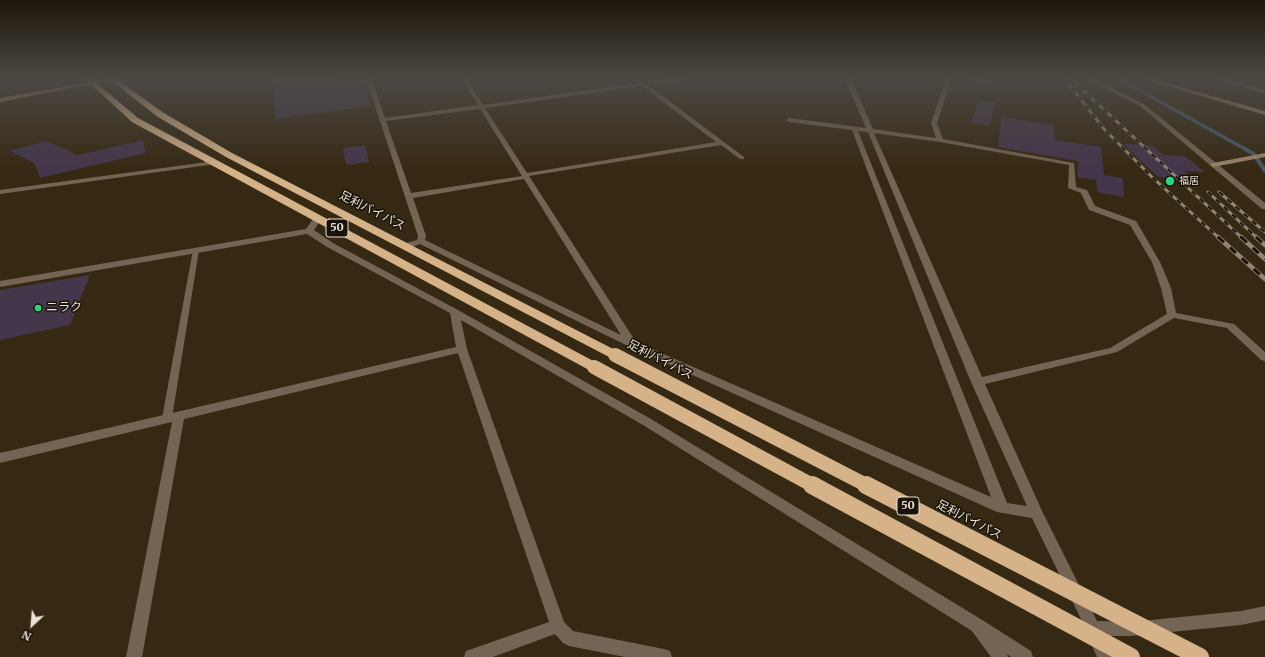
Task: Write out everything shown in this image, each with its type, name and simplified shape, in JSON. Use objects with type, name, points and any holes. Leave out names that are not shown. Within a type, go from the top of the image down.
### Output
[{"type":"highway","name":"50","points":[[123,110],[135,120],[214,164],[318,218],[1131,657]]},
{"type":"highway","name":"足利バイパス","points":[[154,110],[229,155],[1200,657]]},
{"type":"main road","points":[[1253,110],[1265,113]]},
{"type":"main road","points":[[1213,165],[1265,155]]},
{"type":"street","points":[[379,110],[422,236],[421,241]]},
{"type":"street","points":[[383,120],[456,110]]},
{"type":"street","points":[[484,110],[632,344]]},
{"type":"street","points":[[678,110],[742,158]]},
{"type":"street","points":[[861,110],[977,382],[1036,513],[1093,628],[1105,657]]},
{"type":"street","points":[[939,110],[934,123],[940,140]]},
{"type":"street","points":[[1148,110],[1265,207]]},
{"type":"street","points":[[789,120],[940,140],[1072,164],[1072,188],[1084,192],[1092,208],[1133,223],[1156,262],[1166,288],[1172,315]]},
{"type":"street","points":[[854,128],[1002,508]]},
{"type":"street","points":[[409,196],[723,143]]},
{"type":"street","points":[[0,192],[214,164]]},
{"type":"street","points":[[309,231],[318,218]]},
{"type":"street","points":[[0,284],[309,231],[330,245],[455,312],[647,422],[978,626],[1025,657]]},
{"type":"street","points":[[406,246],[421,241],[632,344],[1002,508],[1036,513]]},
{"type":"street","points":[[455,312],[462,349],[558,626],[569,638],[664,657]]},
{"type":"street","points":[[977,382],[1113,350],[1172,315],[1230,326],[1265,358]]},
{"type":"street","points":[[0,458],[462,349]]},
{"type":"street","points":[[134,657],[173,417]]},
{"type":"street","points":[[1093,628],[1131,629],[1240,618],[1265,613]]},
{"type":"street","points":[[472,657],[558,626]]},
{"type":"street","points":[[978,626],[1000,657]]},
{"type":"lane","points":[[173,417],[196,250]]},
{"type":"building","points":[[275,110],[344,110],[275,119]]},
{"type":"building","points":[[975,110],[993,110],[990,126],[972,123]]},
{"type":"building","points":[[1001,117],[1054,125],[1055,140],[1101,147],[1104,175],[1123,178],[1124,197],[1097,192],[1096,180],[1077,177],[1078,161],[998,147]]},
{"type":"building","points":[[143,140],[146,153],[40,178],[34,163],[10,151],[47,141],[78,155]]},
{"type":"building","points":[[1123,144],[1152,145],[1163,155],[1185,156],[1205,172],[1184,171],[1193,179],[1158,177]]},
{"type":"building","points":[[365,145],[369,162],[346,165],[343,148]]},
{"type":"building","name":"ニラク","points":[[90,275],[70,325],[0,340],[0,290]]},
{"type":"waterway","points":[[1174,110],[1247,150]]},
{"type":"waterway","points":[[1245,149],[1254,154],[1265,171]]},
{"type":"railway","points":[[1089,110],[1104,129],[1153,178],[1219,238]]},
{"type":"railway","points":[[1104,110],[1242,238]]},
{"type":"railway","points":[[1208,192],[1257,238]]},
{"type":"railway","points":[[1219,192],[1265,232]]},
{"type":"railway","points":[[1218,237],[1265,279]]},
{"type":"railway","points":[[1241,237],[1265,259]]},
{"type":"railway","points":[[1256,237],[1265,245]]},
{"type":"place","name":"福居","points":[[1170,181]]},
{"type":"place","name":"ニラク","points":[[38,308]]}]
